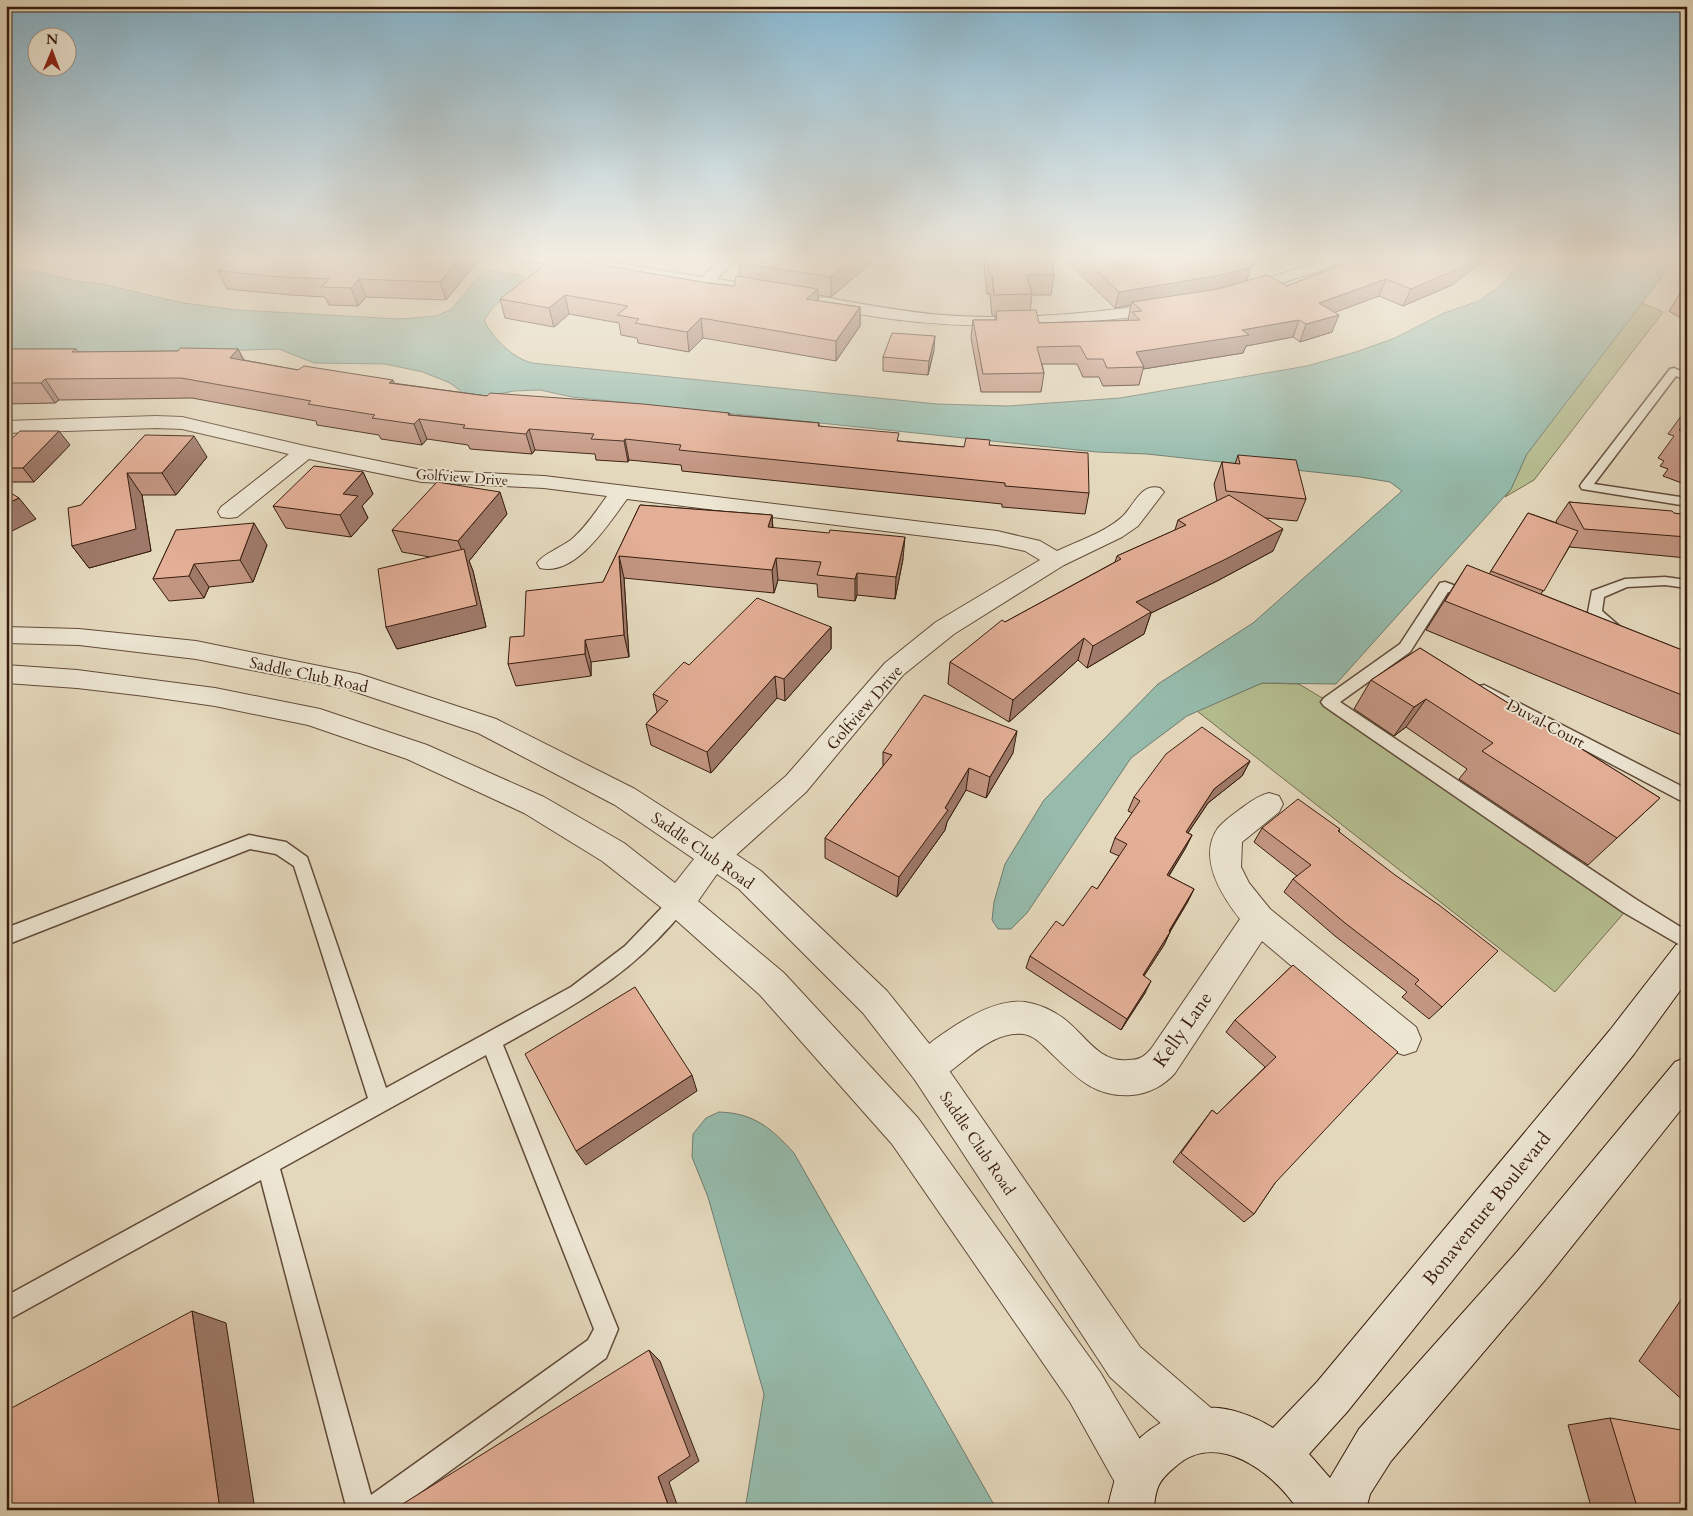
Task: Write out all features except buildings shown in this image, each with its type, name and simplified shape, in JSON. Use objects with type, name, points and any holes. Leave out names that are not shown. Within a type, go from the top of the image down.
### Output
[{"type":"street","name":"Golfview Drive","points":[[6,427],[171,422],[422,476],[544,482],[620,493],[997,538],[1032,546],[1056,560]]},
{"type":"street","points":[[228,512],[305,452]]},
{"type":"street","name":"Golfview Drive","points":[[678,903],[714,856],[796,784],[894,669],[945,628],[1056,560],[1114,532],[1130,521],[1153,492]]},
{"type":"street","points":[[548,563],[565,556],[575,549],[620,493]]},
{"type":"street","name":"Saddle Club Road","points":[[6,635],[79,637],[142,642],[196,650],[350,680],[487,726],[625,797],[714,856],[750,880],[875,1002],[928,1068],[1125,1362],[1202,1430]]},
{"type":"street","points":[[8,676],[77,679],[215,698],[311,716],[417,752],[542,809],[613,852],[678,903],[772,984],[905,1131],[1085,1387],[1134,1494]]},
{"type":"street","points":[[1269,804],[1239,826],[1229,836],[1226,845],[1226,867],[1230,879],[1247,906],[1259,919],[1404,1039]]},
{"type":"street","name":"Kelly Lane","points":[[928,1068],[979,1030],[1004,1019],[1025,1018],[1037,1021],[1049,1029],[1087,1066],[1110,1077],[1132,1078],[1150,1073],[1157,1069],[1163,1061],[1259,919]]},
{"type":"street","name":"Bonaventure Boulevard","points":[[1278,1455],[1338,1389],[1622,1042],[1687,955]]},
{"type":"street","points":[[1343,1510],[1350,1485],[1375,1445],[1531,1266],[1687,1074]]},
{"type":"street","points":[[1134,1494],[1149,1460],[1173,1439],[1202,1430],[1227,1432],[1253,1439],[1278,1455],[1301,1476],[1324,1510]]},
{"type":"lane","points":[[1687,378],[1674,371],[1586,486],[1687,502]]},
{"type":"lane","points":[[1628,641],[1595,612],[1597,594],[1625,582],[1665,581],[1687,584]]},
{"type":"lane","points":[[1490,604],[1445,586],[1405,648],[1329,702],[1630,906],[1687,941]]},
{"type":"lane","points":[[1405,648],[1423,658]]},
{"type":"lane","name":"Duval Court","points":[[1467,681],[1687,797]]},
{"type":"lane","points":[[6,937],[249,842],[280,846],[301,862],[380,1103]]},
{"type":"lane","points":[[6,1309],[578,993],[607,974],[632,954],[678,903]]},
{"type":"lane","points":[[373,1510],[597,1349],[606,1329],[491,1041]]},
{"type":"lane","points":[[268,1165],[361,1510]]},
{"type":"shaded area","points":[[6,327],[488,327],[504,347],[518,357],[532,363],[937,404],[1008,406],[1120,398],[1307,366],[1356,352],[1395,338],[1417,327],[1624,327],[1527,454],[1511,489],[1336,684],[1262,683],[1187,716],[1131,758],[1027,913],[1011,929],[998,929],[992,920],[994,902],[1005,864],[1044,800],[1158,684],[1253,623],[1402,491],[1390,482],[1360,477],[1147,454],[1097,452],[572,397],[540,390],[514,391],[480,398],[470,398],[450,383],[423,372],[385,364],[314,363],[279,349],[57,356],[6,352]]},
{"type":"shaded area","points":[[1624,327],[1652,327],[1534,480],[1505,497],[1511,489],[1526,454]]},
{"type":"shaded area","points":[[1262,683],[1299,684],[1329,702],[1630,906],[1555,992],[1197,711]]},
{"type":"shaded area","points":[[719,1112],[742,1115],[752,1119],[778,1136],[794,1153],[997,1510],[745,1510],[764,1394],[708,1197],[692,1157],[693,1134],[706,1118]]}]
